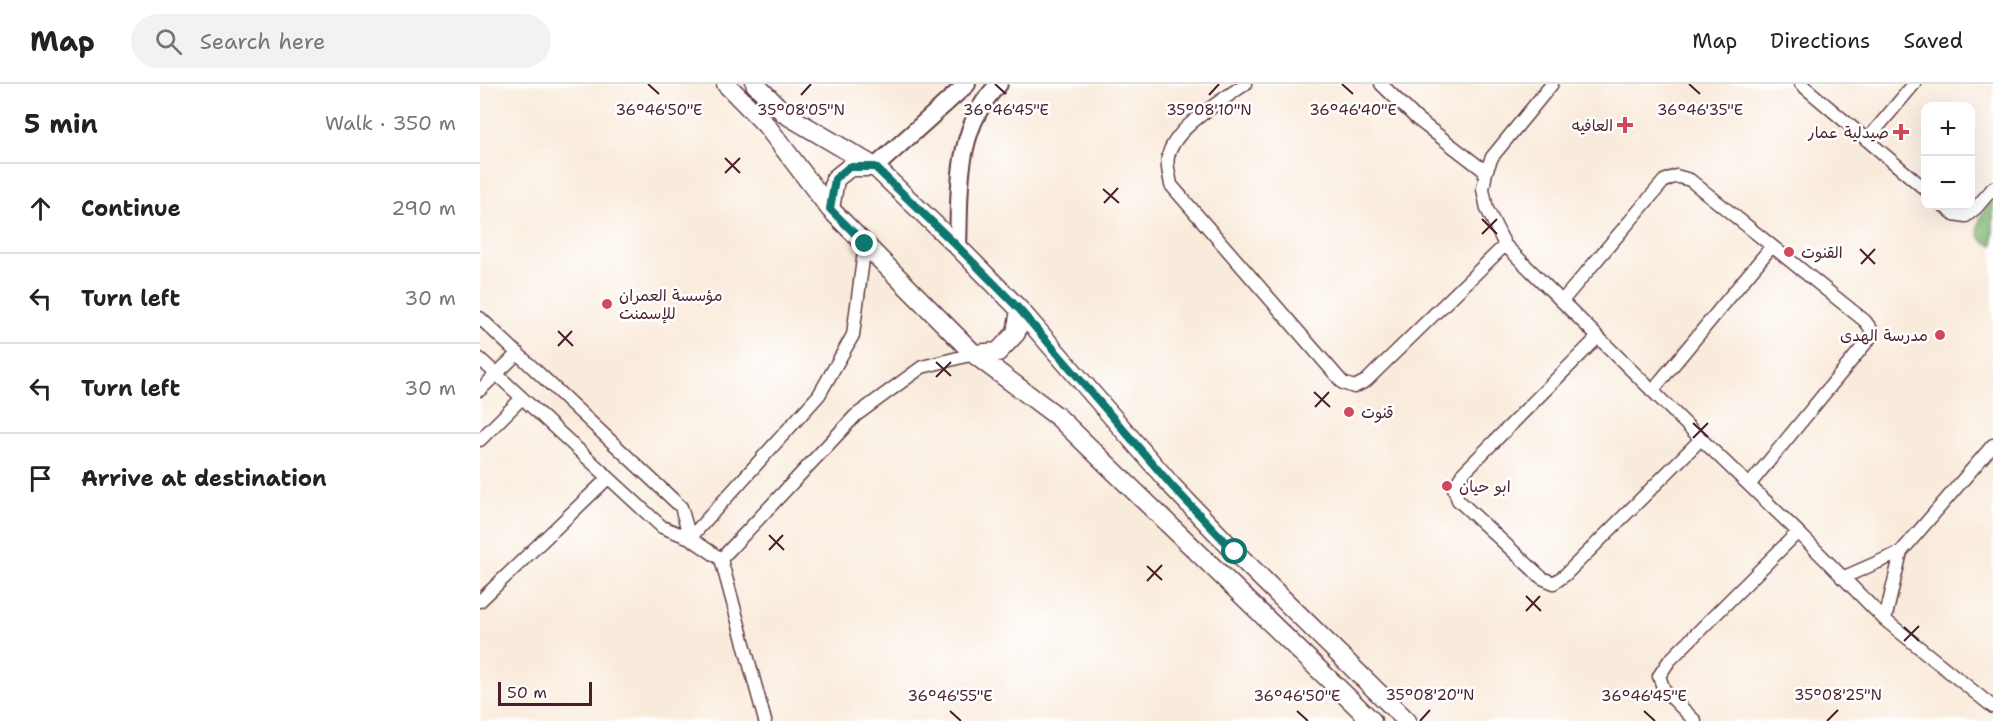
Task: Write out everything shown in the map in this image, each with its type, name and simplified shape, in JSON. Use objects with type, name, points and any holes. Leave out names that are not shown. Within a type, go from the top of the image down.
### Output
[{"type":"main road","points":[[726,84],[766,125],[830,209],[974,354],[1058,417],[1372,721]]},
{"type":"main road","points":[[755,84],[785,114],[875,167],[958,247],[1020,310],[1172,486],[1235,552],[1407,721]]},
{"type":"main road","points":[[830,209],[835,179],[849,167],[875,167],[967,84]]},
{"type":"main road","points":[[958,247],[960,177],[964,150],[978,110],[999,84]]},
{"type":"main road","points":[[974,354],[998,352],[1016,333],[1020,310]]},
{"type":"street","points":[[1245,84],[1196,119],[1176,140],[1167,158],[1171,185],[1342,383],[1354,387],[1366,381],[1505,245]]},
{"type":"street","points":[[1382,84],[1417,119],[1486,172]]},
{"type":"street","points":[[1552,84],[1492,157],[1486,172],[1483,189],[1487,209],[1505,245],[1701,439],[1750,484],[1885,620],[1993,707]]},
{"type":"street","points":[[1801,84],[1921,186]]},
{"type":"street","points":[[1867,140],[1914,84]]},
{"type":"street","points":[[1562,301],[1664,181],[1676,176],[1690,180],[1865,321],[1870,328],[1869,338],[1750,484]]},
{"type":"street","points":[[1975,209],[1993,188]]},
{"type":"street","points":[[1949,210],[1954,214],[1966,216],[1974,210]]},
{"type":"street","points":[[690,538],[819,395],[853,335],[865,244]]},
{"type":"street","points":[[1652,391],[1772,246]]},
{"type":"street","points":[[480,318],[681,507],[690,538]]},
{"type":"street","points":[[1598,337],[1463,473],[1454,488],[1458,500],[1542,578],[1554,583],[1565,575],[1701,439]]},
{"type":"street","points":[[480,390],[518,353]]},
{"type":"street","points":[[721,559],[855,416],[922,367],[974,354]]},
{"type":"street","points":[[480,359],[662,527],[690,538],[721,559],[765,721]]},
{"type":"street","points":[[480,440],[522,398]]},
{"type":"street","points":[[1842,578],[1901,552],[1993,445]]},
{"type":"street","points":[[480,601],[608,478]]},
{"type":"street","points":[[1695,721],[1664,690],[1659,676],[1669,661],[1798,532]]},
{"type":"street","points":[[1885,620],[1901,552]]},
{"type":"green space","points":[[1993,201],[1993,245],[1980,238],[1978,225],[1980,218]]},
{"type":"place","name":"العافيه","points":[[1625,125]]},
{"type":"place","name":"صيدلية عمار","points":[[1901,132]]},
{"type":"place","name":"القنوت","points":[[1789,252]]},
{"type":"place","name":"مؤسسة العمران للإسمنت","points":[[607,304]]},
{"type":"place","name":"مدرسة الهدى","points":[[1940,335]]},
{"type":"place","name":"قنوت","points":[[1349,412]]},
{"type":"place","name":"ابو حيان","points":[[1447,486]]},
{"type":"route","points":[[865,244],[830,209],[835,179],[849,167],[875,167],[958,247],[1020,310],[1172,486],[1235,552]]}]
